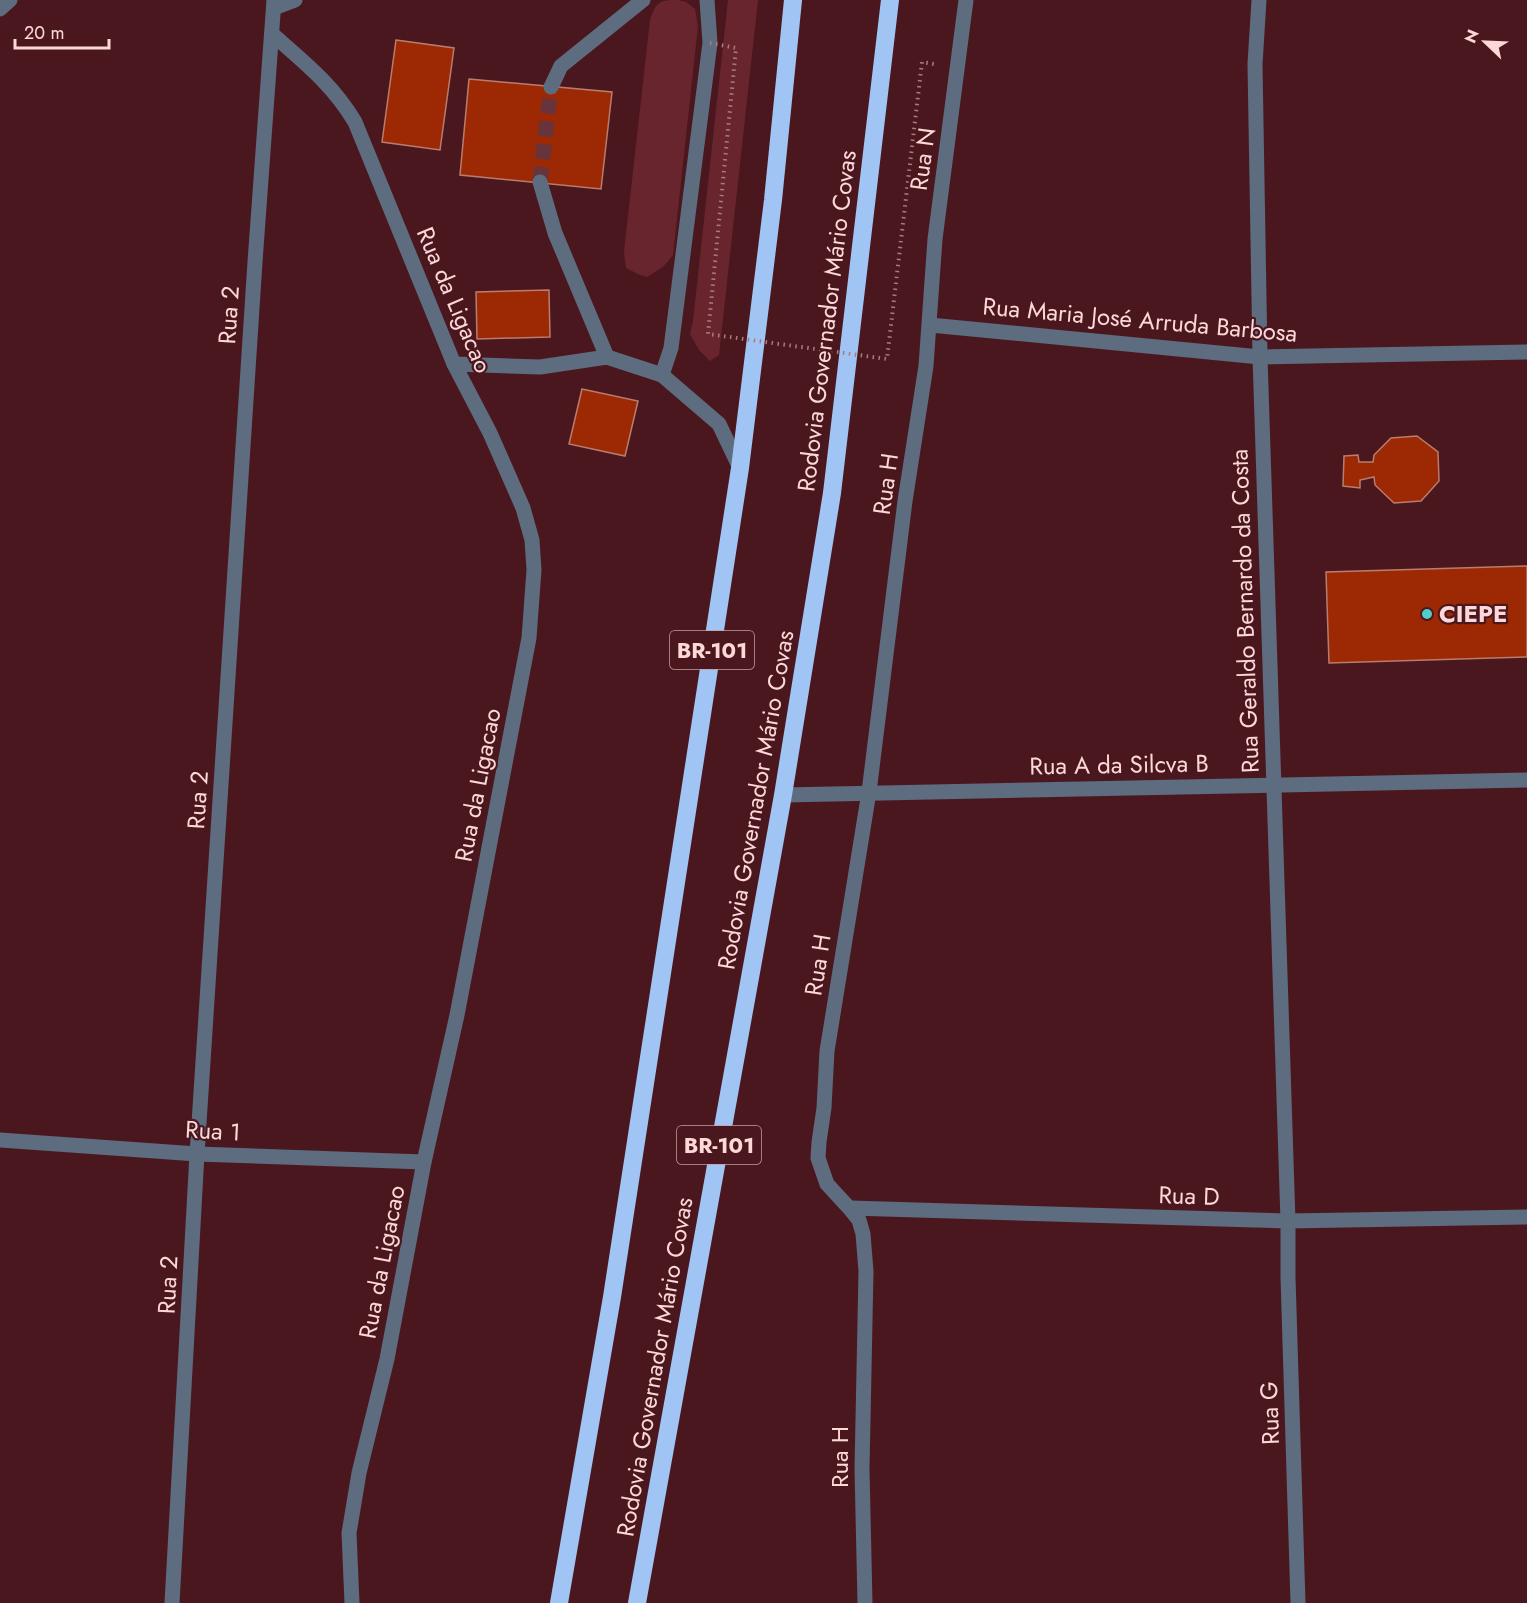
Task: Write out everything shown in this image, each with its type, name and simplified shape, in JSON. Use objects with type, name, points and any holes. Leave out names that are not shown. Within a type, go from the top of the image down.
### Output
[{"type":"highway","name":"BR-101","points":[[559,1603],[612,1297],[740,468],[774,200],[793,0]]},
{"type":"highway","name":"Rodovia Governador Mário Covas","points":[[637,1603],[783,795],[832,494],[890,0]]},
{"type":"street","points":[[0,9],[10,0]]},
{"type":"street","points":[[274,4],[295,0]]},
{"type":"street","points":[[551,87],[561,66],[643,0]]},
{"type":"street","points":[[662,375],[671,348],[710,43],[707,0]]},
{"type":"street","name":"Rua N","points":[[930,325],[934,239],[966,0]]},
{"type":"street","name":"Rua Geraldo Bernardo da Costa","points":[[1259,0],[1255,64],[1260,357],[1288,1221]]},
{"type":"street","name":"Rua 2","points":[[172,1603],[252,298],[274,4]]},
{"type":"street","name":"Rua da Ligacao","points":[[272,34],[329,85],[345,104],[355,122],[454,364],[490,433],[523,508],[532,540],[534,570],[529,638],[457,1015],[424,1162],[387,1359],[359,1473],[350,1533],[352,1603]]},
{"type":"street","points":[[540,183],[555,233],[608,357]]},
{"type":"street","name":"Rua Maria José Arruda Barbosa","points":[[930,325],[1260,357],[1527,352]]},
{"type":"street","name":"Rua H","points":[[865,1603],[862,1469],[866,1271],[863,1234],[850,1208],[827,1184],[818,1158],[827,1051],[869,792],[905,501],[926,366],[930,325]]},
{"type":"street","points":[[454,364],[540,367],[608,357],[662,375],[718,424],[740,468]]},
{"type":"street","name":"Rua A da Silcva B","points":[[783,795],[1527,780]]},
{"type":"street","name":"Rua 1","points":[[0,1140],[198,1154],[424,1162]]},
{"type":"street","name":"Rua D","points":[[850,1208],[1288,1221],[1527,1217]]},
{"type":"street","name":"Rua G","points":[[1288,1221],[1298,1603]]},
{"type":"path","points":[[710,43],[736,48],[708,334],[887,359],[922,62],[934,64]]},
{"type":"shaded area","points":[[678,0],[686,2],[695,9],[698,26],[673,255],[664,266],[647,277],[626,268],[624,252],[650,20],[659,3]]},
{"type":"shaded area","points":[[728,0],[758,0],[719,355],[710,361],[699,350],[690,334]]},
{"type":"building","points":[[396,40],[454,48],[440,150],[382,142]]},
{"type":"building","points":[[469,79],[612,92],[601,189],[460,175]]},
{"type":"building","points":[[549,290],[550,337],[477,339],[476,292]]},
{"type":"building","points":[[582,389],[638,401],[625,456],[569,444]]},
{"type":"building","points":[[1417,436],[1438,452],[1439,481],[1421,501],[1394,503],[1375,485],[1374,477],[1360,480],[1360,488],[1343,486],[1344,456],[1358,455],[1359,462],[1373,462],[1374,455],[1391,438]]},
{"type":"building","name":"CIEPE","points":[[1527,566],[1527,657],[1329,663],[1326,572]]},
{"type":"tunnel","points":[[540,182],[551,87]]},
{"type":"place","name":"CIEPE","points":[[1427,614]]}]
